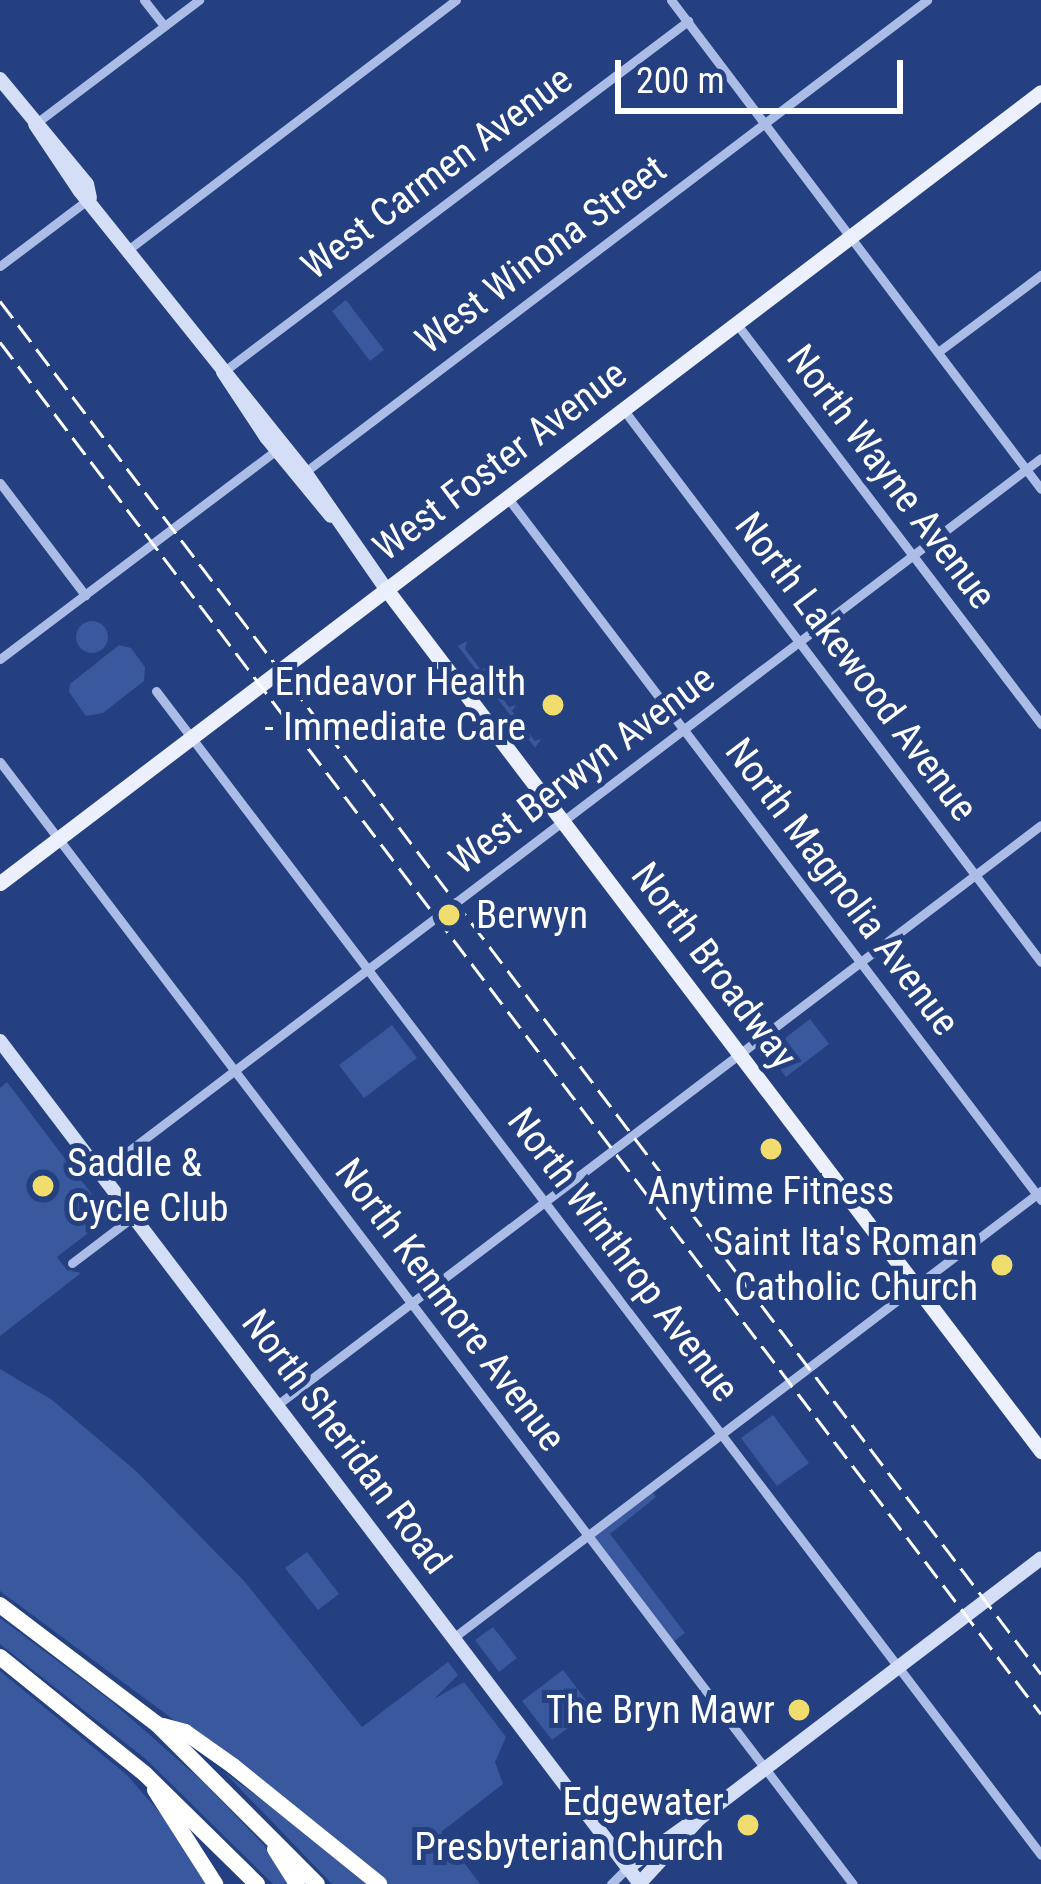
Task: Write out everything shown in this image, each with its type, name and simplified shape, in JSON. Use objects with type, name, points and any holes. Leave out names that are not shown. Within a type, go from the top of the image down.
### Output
[{"type":"highway","points":[[0,1605],[157,1724],[317,1884]]},
{"type":"highway","points":[[0,1658],[146,1774],[256,1884]]},
{"type":"highway","points":[[157,1724],[185,1732],[379,1884]]},
{"type":"highway","points":[[146,1774],[215,1884]]},
{"type":"highway","points":[[255,1817],[297,1884]]},
{"type":"main road","name":"North Broadway","points":[[0,79],[52,155],[91,198],[223,372],[235,379],[319,507],[336,520]]},
{"type":"main road","name":"West Foster Avenue","points":[[0,883],[1041,92]]},
{"type":"main road","name":"North Broadway","points":[[280,447],[305,472],[386,589],[1041,1451]]},
{"type":"main road","name":"North Sheridan Road","points":[[0,1041],[640,1884]]},
{"type":"main road","points":[[640,1884],[699,1819],[1041,1558]]},
{"type":"main road","points":[[627,1868],[668,1834],[699,1819]]},
{"type":"street","points":[[144,0],[164,26]]},
{"type":"street","points":[[35,124],[199,0]]},
{"type":"street","points":[[129,249],[456,0]]},
{"type":"street","name":"West Winona Street","points":[[305,472],[927,0]]},
{"type":"street","points":[[675,1],[1041,489]]},
{"type":"street","name":"West Carmen Avenue","points":[[223,372],[688,21]]},
{"type":"street","points":[[0,266],[91,198]]},
{"type":"street","points":[[938,352],[1041,274]]},
{"type":"street","name":"North Wayne Avenue","points":[[736,323],[1041,724]]},
{"type":"street","name":"North Lakewood Avenue","points":[[623,409],[1041,962]]},
{"type":"street","points":[[0,659],[280,447]]},
{"type":"street","name":"West Berwyn Avenue","points":[[101,1172],[1041,458]]},
{"type":"street","points":[[0,483],[85,595]]},
{"type":"street","name":"North Magnolia Avenue","points":[[507,497],[1040,1195]]},
{"type":"street","name":"North Winthrop Avenue","points":[[156,691],[1041,1855]]},
{"type":"street","name":"North Kenmore Avenue","points":[[0,762],[854,1884]]},
{"type":"street","points":[[277,1405],[1041,825]]},
{"type":"street","points":[[453,1637],[1040,1195]]},
{"type":"street","points":[[72,1263],[134,1216]]},
{"type":"street","points":[[611,1884],[627,1868]]},
{"type":"shaded area","points":[[346,300],[384,350],[370,361],[332,311]]},
{"type":"shaded area","points":[[92,621],[103,626],[108,637],[103,648],[92,653],[81,648],[76,637],[81,626]]},
{"type":"shaded area","points":[[467,641],[465,649],[481,670],[487,667],[484,674],[509,707],[516,705],[512,711],[535,741],[541,739],[535,748],[458,646]]},
{"type":"shaded area","points":[[119,645],[131,648],[145,667],[144,681],[103,713],[86,716],[69,692],[70,684]]},
{"type":"shaded area","points":[[810,1019],[829,1044],[786,1077],[767,1052]]},
{"type":"shaded area","points":[[392,1025],[417,1058],[364,1098],[339,1065]]},
{"type":"shaded area","name":"Saddle & Cycle Club","points":[[7,1082],[109,1217],[57,1257],[67,1270],[81,1273],[0,1336],[0,1088]]},
{"type":"shaded area","points":[[0,1369],[52,1400],[136,1471],[244,1581],[362,1727],[448,1662],[458,1675],[434,1699],[464,1682],[506,1737],[495,1762],[503,1784],[441,1832],[480,1884],[386,1884],[309,1820],[0,1591]]},
{"type":"shaded area","points":[[773,1415],[809,1463],[777,1486],[741,1438]]},
{"type":"shaded area","points":[[653,1493],[656,1497],[610,1534],[685,1633],[673,1642],[593,1537]]},
{"type":"shaded area","points":[[307,1552],[339,1594],[318,1610],[285,1568]]},
{"type":"shaded area","points":[[0,1618],[111,1701],[202,1781],[263,1844],[290,1884],[273,1884],[147,1760],[0,1644]]},
{"type":"shaded area","points":[[493,1627],[517,1658],[499,1672],[475,1640]]},
{"type":"shaded area","points":[[563,1670],[593,1709],[552,1740],[522,1701]]},
{"type":"shaded area","points":[[0,1671],[127,1775],[167,1821],[207,1884],[0,1884]]},
{"type":"shaded area","points":[[224,1772],[342,1859],[370,1884],[332,1884]]},
{"type":"railway","points":[[0,301],[1041,1674]]},
{"type":"railway","points":[[0,342],[1041,1714]]},
{"type":"place","name":"Endeavor Health - Immediate Care","points":[[553,705]]},
{"type":"place","name":"Berwyn","points":[[449,915]]},
{"type":"place","name":"Anytime Fitness","points":[[771,1149]]},
{"type":"place","name":"Saddle & Cycle Club","points":[[43,1186]]},
{"type":"place","name":"Saint Ita's Roman Catholic Church","points":[[1002,1265]]},
{"type":"place","name":"The Bryn Mawr","points":[[799,1710]]},
{"type":"place","name":"Edgewater Presbyterian Church","points":[[748,1825]]}]
